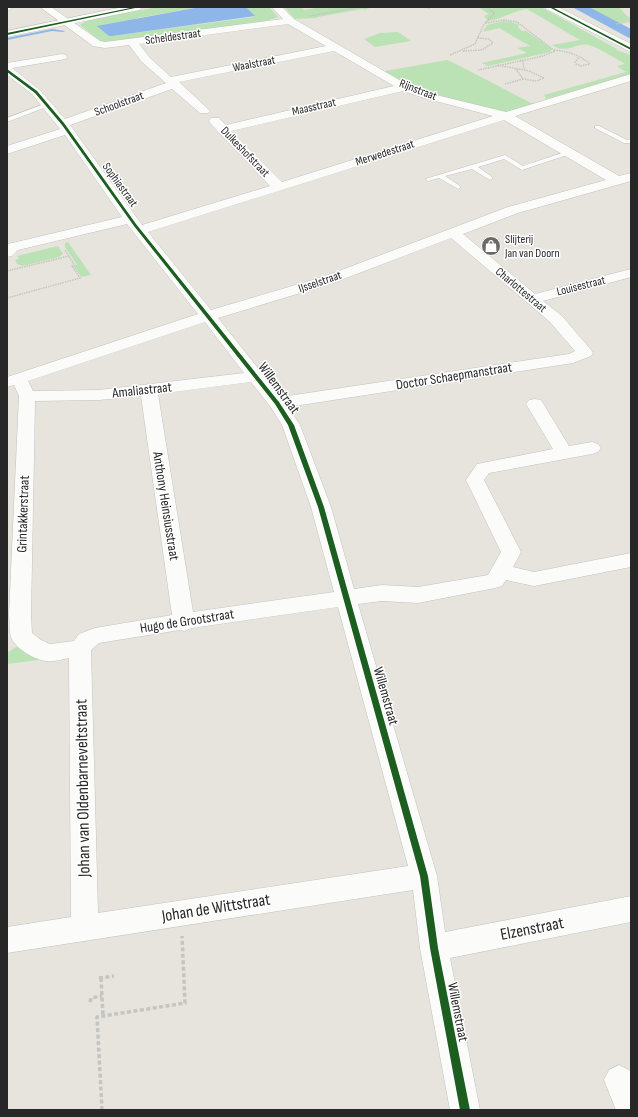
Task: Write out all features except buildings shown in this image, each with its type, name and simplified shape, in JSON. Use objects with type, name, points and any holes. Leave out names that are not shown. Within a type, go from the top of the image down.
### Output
[{"type":"street","name":"Scheldestraat","points":[[45,7],[97,44],[105,46],[290,20]]},
{"type":"street","points":[[7,34],[63,21],[139,7]]},
{"type":"street","name":"Rijnstraat","points":[[277,7],[290,20],[404,87],[428,96],[505,115],[617,181]]},
{"type":"street","points":[[550,7],[631,49]]},
{"type":"street","name":"Dulkeshofstraat","points":[[132,42],[146,60],[224,128],[279,187]]},
{"type":"street","name":"Waalstraat","points":[[173,82],[336,47]]},
{"type":"street","points":[[7,66],[62,56]]},
{"type":"street","name":"Sophiastraat","points":[[10,76],[36,92],[47,105],[65,127],[131,219],[199,306],[210,317]]},
{"type":"street","name":"Merwedestraat","points":[[140,230],[505,115],[631,77]]},
{"type":"street","name":"Schoolstraat","points":[[7,150],[173,82]]},
{"type":"street","name":"Maasstraat","points":[[224,128],[404,87]]},
{"type":"street","name":"IJsselstraat","points":[[13,380],[183,324],[328,280],[513,210],[631,177]]},
{"type":"street","points":[[7,253],[13,247],[131,219]]},
{"type":"street","name":"Charlottestraat","points":[[452,232],[556,319],[585,353]]},
{"type":"street","name":"Louisestraat","points":[[532,299],[631,273]]},
{"type":"street","name":"Willemstraat","points":[[210,317],[277,403],[291,425],[322,507],[424,876],[434,948],[465,1110]]},
{"type":"street","name":"Doctor Schaepmanstraat","points":[[277,403],[573,358],[585,353]]},
{"type":"street","name":"Amaliastraat","points":[[27,396],[99,395],[256,376]]},
{"type":"street","name":"Grintakkerstraat","points":[[13,380],[27,396],[20,615],[21,636],[33,646]]},
{"type":"street","name":"Anthony Heinsiusstraat","points":[[149,390],[184,622]]},
{"type":"street","points":[[535,404],[564,453]]},
{"type":"street","points":[[592,448],[483,468],[475,480],[511,552],[501,571],[534,579],[631,560]]},
{"type":"street","name":"Hugo de Grootstraat","points":[[33,646],[48,653],[80,648],[87,640],[95,636],[255,610],[382,593],[418,595],[495,581],[501,571]]},
{"type":"street","name":"Johan van Oldenbarneveltstraat","points":[[80,648],[85,928]]},
{"type":"street","name":"Johan de Wittstraat","points":[[7,940],[424,876]]},
{"type":"street","name":"Elzenstraat","points":[[434,948],[631,909]]},
{"type":"street","points":[[619,1080],[631,1109]]},
{"type":"lane","points":[[7,120],[47,105]]},
{"type":"lane","points":[[598,127],[626,142],[631,141]]},
{"type":"lane","points":[[428,179],[505,157],[522,168],[568,153]]},
{"type":"lane","points":[[472,166],[490,178]]},
{"type":"lane","points":[[441,176],[458,187]]},
{"type":"path","points":[[307,16],[360,7]]},
{"type":"path","points":[[450,55],[475,44],[486,23],[495,14],[486,7]]},
{"type":"path","points":[[486,23],[504,20],[517,22],[554,50],[570,52],[589,62],[590,64],[581,66],[576,64],[574,62],[578,57]]},
{"type":"path","points":[[626,22],[631,20]]},
{"type":"path","points":[[462,51],[482,50],[494,44],[489,39],[478,38]]},
{"type":"path","points":[[478,70],[543,56],[554,52],[554,50]]},
{"type":"path","points":[[520,60],[523,62],[524,69]]},
{"type":"path","points":[[496,65],[524,69],[536,73],[544,78],[534,81],[523,79],[504,84]]},
{"type":"path","points":[[516,69],[523,79]]},
{"type":"path","points":[[7,271],[69,256],[75,266],[72,266],[80,278],[7,298]]},
{"type":"path","points":[[102,1110],[97,1017],[185,1003],[182,913]]},
{"type":"path","points":[[103,1016],[100,978],[114,976]]},
{"type":"path","points":[[90,1002],[91,998],[102,996]]},
{"type":"green space","points":[[158,7],[200,7],[137,18],[112,36],[254,17],[246,7],[269,7],[278,17],[266,21],[103,43],[80,25],[88,20]]},
{"type":"green space","points":[[284,7],[302,7],[304,10],[321,7],[372,7],[365,10],[362,9],[316,18],[295,19]]},
{"type":"green space","points":[[478,7],[541,7],[617,49],[616,50],[631,55],[631,74],[546,99],[544,95],[626,72],[617,66],[625,64],[588,45],[579,45],[567,49],[557,48],[552,45],[580,40],[527,9],[488,21],[484,16],[489,14]]},
{"type":"green space","points":[[589,7],[619,7],[627,16],[631,18],[631,20],[618,23]]},
{"type":"green space","points":[[504,21],[519,25],[518,27],[522,31],[526,31],[552,49],[550,52],[488,66],[482,63],[527,53],[517,48],[530,46],[499,28],[483,32],[487,25]]},
{"type":"green space","points":[[398,32],[411,41],[375,47],[364,39],[380,33]]},
{"type":"green space","points":[[447,60],[533,104],[506,113],[408,87],[380,72]]},
{"type":"green space","points":[[68,242],[91,275],[81,277],[74,267],[77,265],[65,247],[65,243]]},
{"type":"green space","points":[[58,246],[63,254],[59,257],[23,266],[17,264],[15,260],[19,259],[17,256]]},
{"type":"green space","points":[[19,645],[39,658],[38,660],[7,664],[7,653]]},
{"type":"water","points":[[200,7],[246,7],[255,16],[112,36],[109,36],[97,26]]},
{"type":"water","points":[[572,7],[589,7],[631,29],[631,39]]},
{"type":"waterway","points":[[7,39],[52,30],[63,31]]},
{"type":"cycle path","points":[[7,34],[139,7]]},
{"type":"cycle path","points":[[550,7],[631,49]]},
{"type":"cycle path","points":[[7,70],[36,92],[63,124],[135,225],[277,403],[291,425],[321,507],[424,876],[434,948],[465,1110]]},
{"type":"place","name":"Slijterij Jan van Doorn","points":[[491,246]]}]
